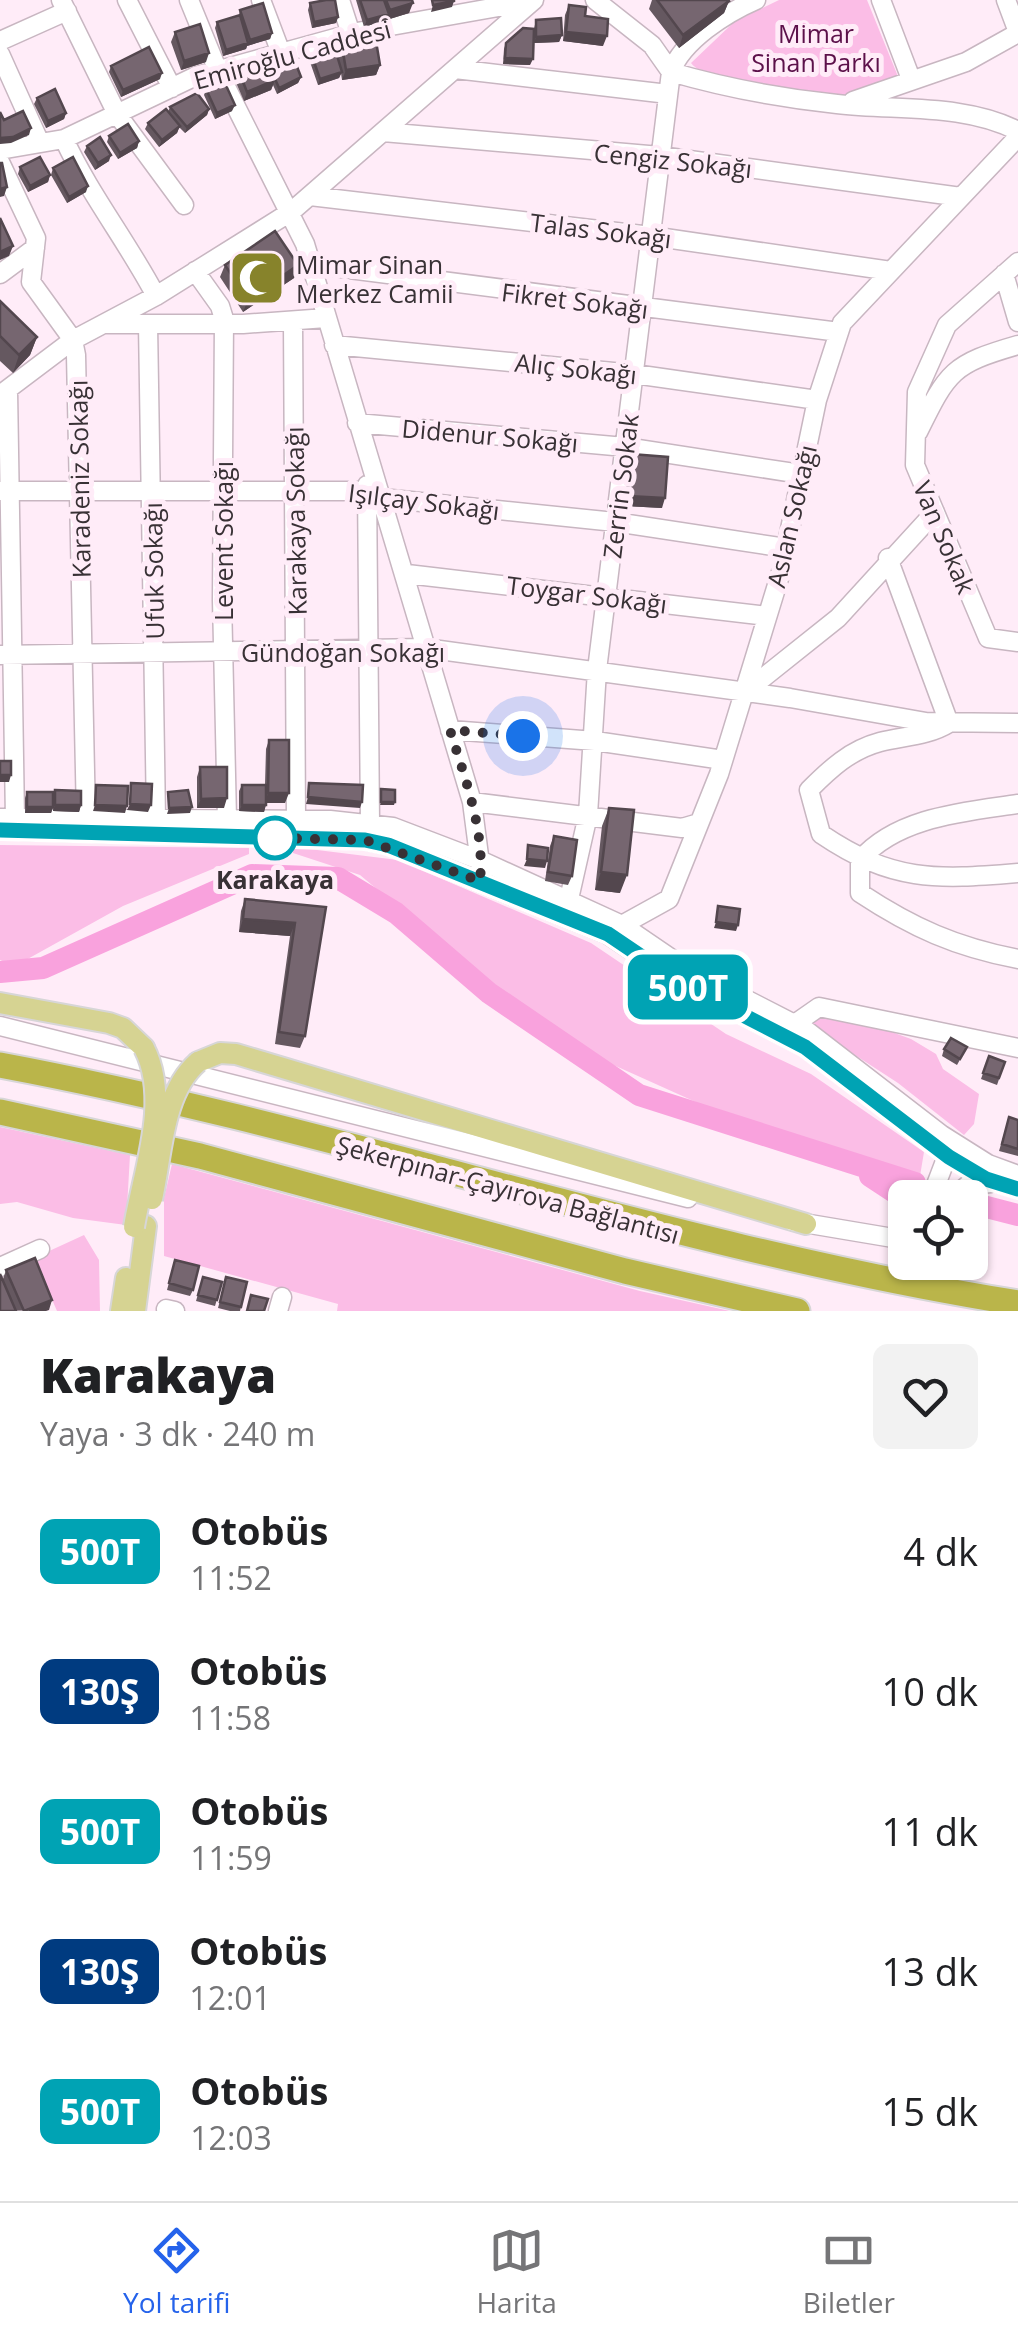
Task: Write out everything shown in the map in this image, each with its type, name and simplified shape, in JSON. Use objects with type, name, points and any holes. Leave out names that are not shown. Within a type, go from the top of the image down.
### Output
[{"type":"highway","name":"Şekerpınar-Çayırova Bağlantısı","points":[[0,1065],[262,1123],[682,1235],[886,1281],[1018,1303]]},
{"type":"highway","name":"Şekerpınar-Çayırova Bağlantısı","points":[[0,1112],[200,1156],[625,1271],[797,1311]]},
{"type":"main road","points":[[0,1004],[123,1028],[144,1048],[155,1071],[157,1096],[140,1226],[136,1311]]},
{"type":"main road","points":[[121,1311],[173,1096],[182,1077],[198,1062],[220,1053],[236,1054],[806,1224]]},
{"type":"street","points":[[127,0],[172,88]]},
{"type":"street","points":[[189,0],[218,71],[292,211],[310,264],[366,452],[374,494],[407,574],[472,802],[482,861],[480,881]]},
{"type":"street","points":[[261,0],[281,53]]},
{"type":"street","points":[[340,0],[350,34]]},
{"type":"street","points":[[416,0],[423,21]]},
{"type":"street","points":[[5,823],[4,392],[73,340],[156,296],[292,211],[534,0]]},
{"type":"street","name":"Emiroğlu Caddesi","points":[[0,150],[64,139],[172,88],[281,53],[488,5],[534,0]]},
{"type":"street","points":[[594,0],[652,45],[671,72],[735,91],[997,120],[1018,134]]},
{"type":"street","points":[[671,72],[676,57],[734,10],[756,0]]},
{"type":"street","points":[[881,0],[912,80]]},
{"type":"street","points":[[838,104],[966,62],[1018,32],[1006,0]]},
{"type":"street","points":[[0,41],[64,5],[116,114],[184,205]]},
{"type":"street","points":[[0,54],[40,144]]},
{"type":"street","points":[[455,69],[668,94]]},
{"type":"street","name":"Zerrin Sokak","points":[[569,899],[588,815],[597,670],[671,72]]},
{"type":"street","name":"Cengiz Sokağı","points":[[383,132],[660,156],[961,196]]},
{"type":"street","name":"Aslan Sokağı","points":[[622,925],[670,899],[699,823],[767,616],[786,548],[817,400],[842,324],[1018,134]]},
{"type":"street","points":[[64,139],[88,191],[129,244],[156,296]]},
{"type":"street","points":[[0,162],[36,238],[31,282],[73,340]]},
{"type":"street","name":"Talas Sokağı","points":[[310,196],[651,236],[891,271]]},
{"type":"street","points":[[0,274],[35,248]]},
{"type":"street","name":"Fikret Sokağı","points":[[310,264],[840,332]]},
{"type":"street","points":[[1011,268],[1018,322]]},
{"type":"street","name":"Van Sokak","points":[[1011,268],[947,324],[917,392],[915,465],[988,638],[1018,642]]},
{"type":"street","points":[[195,271],[220,306],[224,324]]},
{"type":"street","points":[[100,324],[224,324],[326,318]]},
{"type":"street","name":"Karakaya Sokağı","points":[[292,322],[296,820],[302,839]]},
{"type":"street","name":"Ufuk Sokağı","points":[[148,324],[156,818]]},
{"type":"street","name":"Levent Sokağı","points":[[224,324],[222,490],[227,819]]},
{"type":"street","name":"Karadeniz Sokağı","points":[[73,340],[86,818]]},
{"type":"street","name":"Alıç Sokağı","points":[[334,345],[634,374],[817,400]]},
{"type":"street","points":[[916,437],[944,378],[974,358],[1018,345]]},
{"type":"street","name":"Didenur Sokağı","points":[[357,423],[624,447],[801,474]]},
{"type":"street","name":"Işılçay Sokağı","points":[[5,490],[296,490],[374,494],[616,522],[786,548]]},
{"type":"street","points":[[370,824],[368,649],[374,494]]},
{"type":"street","points":[[743,693],[838,618],[888,558],[935,512]]},
{"type":"street","points":[[888,558],[949,724]]},
{"type":"street","name":"Toygar Sokağı","points":[[407,574],[767,616]]},
{"type":"street","name":"Gündoğan Sokağı","points":[[6,655],[425,648],[949,724]]},
{"type":"street","points":[[1018,723],[949,724],[936,731],[877,743],[837,762],[809,790],[821,834],[860,860],[903,875],[1018,873]]},
{"type":"street","points":[[450,730],[595,741],[722,760]]},
{"type":"street","points":[[472,802],[487,807],[682,828],[699,823]]},
{"type":"street","points":[[1018,804],[914,824],[873,845],[860,860],[860,893],[888,912],[964,949],[1018,959]]},
{"type":"street","points":[[5,823],[156,818],[296,820],[393,827],[482,861],[622,925],[787,1029],[978,1159],[1018,1175]]},
{"type":"street","points":[[5,823],[376,842],[608,934],[679,982],[787,1029],[949,1157],[1018,1190]]},
{"type":"street","points":[[787,1029],[819,1007],[1018,1048]]},
{"type":"street","points":[[0,1026],[806,1224],[888,1238]]},
{"type":"street","points":[[939,1180],[950,1147],[942,1135]]},
{"type":"street","points":[[988,1183],[995,1182]]},
{"type":"street","points":[[0,1268],[40,1249]]},
{"type":"green space","name":"Mimar Sinan Parkı","points":[[779,0],[867,0],[899,79],[847,96],[806,96],[737,85],[691,63],[734,22]]},
{"type":"green space","points":[[0,845],[249,848],[249,854],[123,906],[15,966],[0,960]]},
{"type":"green space","points":[[293,847],[398,860],[591,943],[726,1034],[811,1074],[924,1152],[920,1176],[718,1112],[609,1063],[525,1013],[360,875],[293,853]]},
{"type":"green space","points":[[819,1015],[878,1027],[911,1039],[936,1054],[943,1069],[979,1094],[974,1124],[964,1135],[898,1083],[818,1031],[812,1025]]},
{"type":"green space","points":[[0,1127],[130,1155],[126,1225],[73,1218],[17,1202],[0,1204]]},
{"type":"green space","points":[[172,1164],[640,1291],[730,1311],[337,1311],[338,1304],[164,1256],[164,1198]]},
{"type":"green space","points":[[84,1235],[99,1260],[100,1311],[57,1311],[34,1258]]},
{"type":"building","points":[[335,0],[338,17],[314,22],[310,3]]},
{"type":"building","points":[[360,0],[384,0],[389,14],[367,20]]},
{"type":"building","points":[[386,0],[412,0],[413,3],[390,10]]},
{"type":"building","points":[[432,0],[454,0],[454,1],[433,5]]},
{"type":"building","points":[[657,0],[728,0],[729,1],[683,35]]},
{"type":"building","points":[[263,3],[272,33],[250,40],[240,10]]},
{"type":"building","points":[[569,5],[586,7],[585,16],[608,19],[607,36],[566,32]]},
{"type":"building","points":[[240,15],[248,43],[226,50],[217,22]]},
{"type":"building","points":[[561,18],[562,35],[536,37],[536,20]]},
{"type":"building","points":[[200,24],[209,53],[184,61],[175,32]]},
{"type":"building","points":[[523,28],[534,29],[533,59],[505,58],[506,43]]},
{"type":"building","points":[[376,41],[380,65],[346,70],[342,46]]},
{"type":"building","points":[[149,47],[162,73],[123,90],[111,66]]},
{"type":"building","points":[[335,49],[342,72],[320,79],[312,56]]},
{"type":"building","points":[[265,57],[275,80],[247,92],[238,69]]},
{"type":"building","points":[[294,59],[301,77],[279,88],[269,65]]},
{"type":"building","points":[[224,81],[235,105],[217,113],[206,89]]},
{"type":"building","points":[[55,89],[66,113],[48,121],[37,98]]},
{"type":"building","points":[[197,93],[209,109],[187,127],[170,107]]},
{"type":"building","points":[[166,109],[180,126],[162,140],[148,123]]},
{"type":"building","points":[[23,111],[31,128],[13,137],[0,138],[0,112],[4,120]]},
{"type":"building","points":[[128,124],[139,141],[120,153],[109,136]]},
{"type":"building","points":[[100,137],[111,155],[98,163],[87,146]]},
{"type":"building","points":[[40,157],[50,175],[30,186],[20,167]]},
{"type":"building","points":[[73,157],[88,186],[69,197],[53,168]]},
{"type":"building","points":[[0,163],[7,187],[0,189]]},
{"type":"building","points":[[0,218],[13,246],[0,252]]},
{"type":"building","name":"Mimar Sinan Merkez Camii","points":[[275,231],[298,265],[248,300],[225,265]]},
{"type":"building","points":[[0,301],[37,337],[19,355],[0,336]]},
{"type":"building","points":[[631,454],[668,457],[665,498],[628,496]]},
{"type":"building","points":[[269,740],[289,740],[289,793],[268,793]]},
{"type":"building","points":[[0,761],[11,761],[11,775],[0,775]]},
{"type":"building","points":[[200,767],[227,767],[227,798],[201,799]]},
{"type":"building","points":[[131,783],[152,784],[151,805],[130,804]]},
{"type":"building","points":[[309,783],[363,785],[362,802],[308,797]]},
{"type":"building","points":[[96,785],[128,786],[127,806],[95,805]]},
{"type":"building","points":[[242,785],[266,785],[266,805],[242,805]]},
{"type":"building","points":[[381,789],[395,790],[395,802],[381,802]]},
{"type":"building","points":[[55,790],[81,791],[81,805],[55,805]]},
{"type":"building","points":[[188,790],[192,807],[169,808],[168,792]]},
{"type":"building","points":[[27,792],[53,792],[53,807],[27,807]]},
{"type":"building","points":[[609,808],[634,810],[627,875],[601,872]]},
{"type":"building","points":[[554,836],[577,840],[572,876],[548,872]]},
{"type":"building","points":[[528,845],[548,848],[547,861],[527,859]]},
{"type":"building","points":[[245,899],[326,907],[305,1036],[279,1032],[295,923],[243,919]]},
{"type":"building","points":[[718,906],[740,909],[738,925],[716,922]]},
{"type":"building","points":[[951,1038],[967,1047],[960,1059],[944,1049]]},
{"type":"building","points":[[989,1056],[1005,1062],[999,1078],[983,1073]]},
{"type":"building","points":[[1009,1117],[1018,1120],[1018,1149],[1002,1144]]},
{"type":"building","points":[[35,1258],[52,1300],[24,1311],[6,1270]]},
{"type":"building","points":[[175,1260],[199,1266],[193,1290],[169,1283]]},
{"type":"building","points":[[0,1274],[16,1311],[0,1311]]},
{"type":"building","points":[[203,1277],[222,1282],[217,1300],[198,1295]]},
{"type":"building","points":[[226,1277],[247,1282],[241,1307],[220,1302]]},
{"type":"building","points":[[251,1295],[268,1299],[264,1311],[247,1311]]},
{"type":"waterway","points":[[0,972],[43,968],[252,875],[338,878],[396,913],[489,993],[639,1095],[906,1180]]},
{"type":"waterway","points":[[870,1176],[888,1188]]},
{"type":"waterway","points":[[988,1207],[1018,1215]]},
{"type":"bus line","name":"500T","points":[[0,830],[365,840],[388,845],[567,914],[608,934],[679,982],[805,1047],[977,1175],[1018,1189]]},
{"type":"place","name":"Mimar Sinan Merkez Camii","points":[[257,278]]},
{"type":"place","name":"Karakaya","points":[[275,838]]},
{"type":"route","points":[[275,838],[268,838],[365,840],[388,845],[480,881],[482,861],[472,802],[450,730],[523,736]]}]
